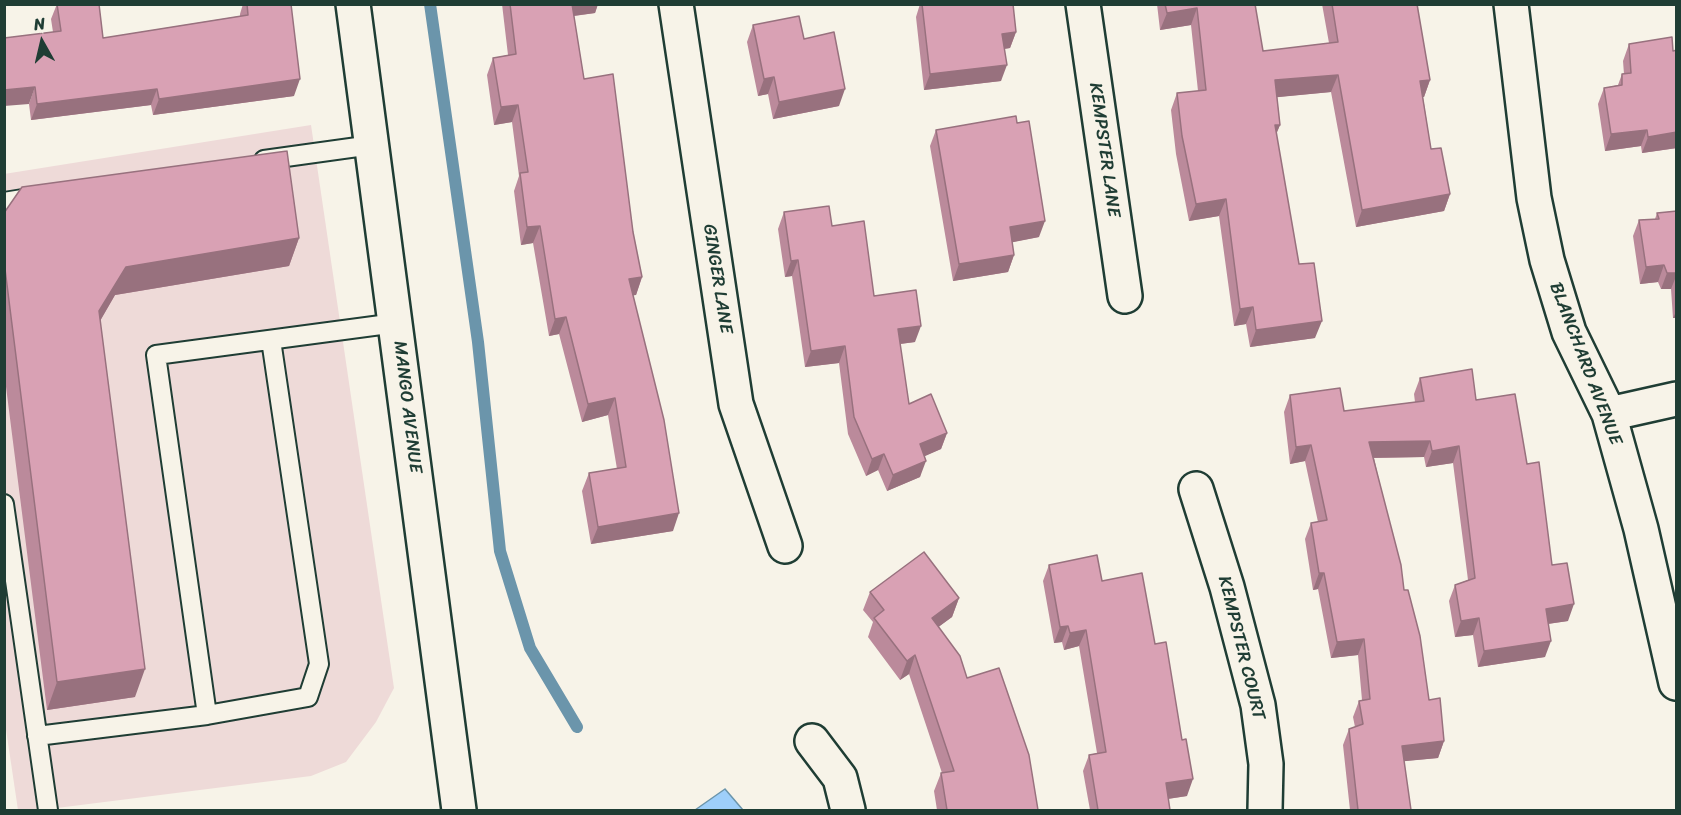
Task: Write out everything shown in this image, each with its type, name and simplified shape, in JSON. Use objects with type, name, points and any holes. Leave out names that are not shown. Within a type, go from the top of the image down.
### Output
[{"type":"street","name":"MANGO AVENUE","points":[[353,4],[459,810]]},
{"type":"street","name":"GINGER LANE","points":[[676,4],[736,404],[785,546]]},
{"type":"street","name":"KEMPSTER LANE","points":[[1083,4],[1125,296]]},
{"type":"street","name":"BLANCHARD AVENUE","points":[[1511,4],[1534,198],[1547,260],[1569,332],[1609,414],[1641,529],[1677,683]]},
{"type":"street","points":[[1609,414],[1677,399]]},
{"type":"street","name":"KEMPSTER COURT","points":[[1196,489],[1227,587],[1258,705],[1266,764],[1264,810]]},
{"type":"street","points":[[812,741],[840,778],[848,810]]},
{"type":"lane","points":[[252,162],[372,145]]},
{"type":"lane","points":[[4,202],[52,194]]},
{"type":"lane","points":[[207,715],[156,355],[396,323]]},
{"type":"lane","points":[[37,736],[207,715],[308,697],[319,664],[271,340]]},
{"type":"lane","points":[[4,504],[48,810]]},
{"type":"shaded area","points":[[311,125],[394,688],[376,722],[346,762],[311,776],[41,810],[18,810],[4,716],[4,174]]},
{"type":"water","points":[[725,789],[743,810],[695,810]]},
{"type":"building","points":[[57,4],[99,4],[103,38],[248,15],[247,4],[291,4],[300,79],[159,99],[157,89],[37,104],[35,87],[4,90],[4,38],[61,31]]},
{"type":"building","points":[[510,4],[572,4],[584,79],[613,74],[633,232],[642,277],[629,279],[664,420],[679,513],[598,527],[589,473],[626,467],[615,398],[588,404],[566,317],[555,319],[540,226],[527,227],[520,173],[528,172],[518,105],[501,107],[493,58],[516,54]]},
{"type":"building","points":[[922,4],[1013,4],[1016,32],[1002,34],[1007,65],[930,74]]},
{"type":"building","points":[[1165,4],[1255,4],[1263,51],[1338,42],[1332,4],[1417,4],[1430,80],[1420,81],[1431,149],[1441,148],[1450,194],[1362,210],[1338,75],[1275,80],[1280,125],[1275,125],[1299,264],[1314,263],[1322,321],[1256,330],[1253,307],[1240,309],[1226,199],[1196,204],[1182,136],[1177,93],[1206,90],[1197,8],[1167,13]]},
{"type":"building","points":[[799,16],[804,39],[834,32],[845,89],[779,102],[774,77],[764,79],[753,25]]},
{"type":"building","points":[[1672,37],[1673,51],[1677,50],[1677,132],[1648,137],[1647,130],[1611,134],[1604,88],[1622,85],[1622,74],[1631,73],[1629,44]]},
{"type":"building","points":[[1016,116],[1017,123],[1029,121],[1045,221],[1010,227],[1014,255],[959,264],[936,130]]},
{"type":"building","points":[[287,151],[299,238],[126,267],[99,311],[145,669],[57,682],[4,261],[4,213],[22,187]]},
{"type":"building","points":[[829,206],[832,226],[864,221],[874,296],[916,290],[921,326],[898,329],[909,404],[931,394],[947,433],[920,444],[926,461],[893,475],[884,454],[872,459],[854,417],[845,346],[811,351],[798,260],[791,261],[784,212]]},
{"type":"building","points":[[1677,211],[1677,273],[1667,273],[1664,265],[1646,267],[1639,220],[1659,219],[1657,213]]},
{"type":"building","points":[[1472,369],[1476,400],[1515,394],[1527,464],[1539,462],[1552,565],[1567,563],[1574,604],[1546,609],[1551,641],[1484,651],[1479,618],[1461,621],[1455,585],[1475,578],[1459,446],[1432,451],[1430,441],[1369,442],[1401,565],[1404,590],[1408,590],[1420,636],[1429,700],[1440,698],[1444,741],[1402,746],[1411,810],[1358,810],[1349,729],[1363,724],[1359,701],[1370,699],[1364,639],[1337,642],[1324,573],[1319,573],[1311,523],[1327,520],[1311,445],[1296,447],[1290,395],[1340,388],[1344,411],[1424,401],[1420,378]]},
{"type":"building","points":[[924,552],[959,598],[932,618],[960,656],[967,678],[999,668],[1029,755],[1038,810],[947,810],[941,773],[954,771],[915,655],[907,661],[874,618],[884,610],[870,592]]},
{"type":"building","points":[[1097,555],[1102,581],[1142,573],[1155,644],[1166,642],[1182,740],[1186,739],[1193,779],[1166,783],[1170,810],[1098,810],[1089,755],[1106,752],[1086,630],[1070,633],[1068,626],[1060,627],[1049,565]]},
{"type":"waterway","points":[[430,4],[478,342],[500,551],[530,648],[577,727]]}]
